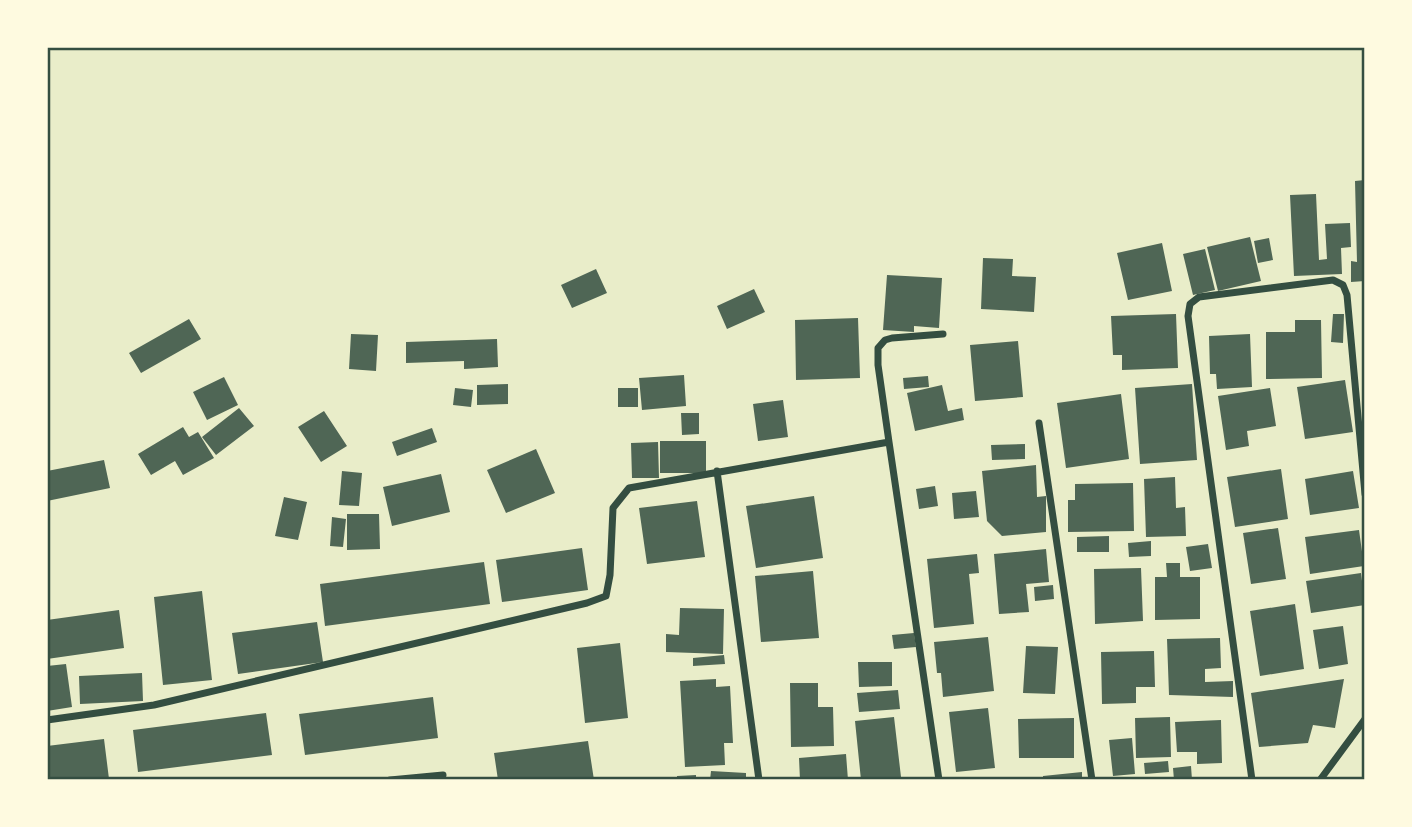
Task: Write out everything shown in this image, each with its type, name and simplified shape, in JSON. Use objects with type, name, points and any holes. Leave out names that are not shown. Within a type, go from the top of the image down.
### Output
[{"type":"street","points":[[1252,780],[1188,316],[1190,304],[1199,297],[1333,280],[1343,285],[1347,295],[1365,494]]},
{"type":"street","points":[[939,780],[878,365],[878,348],[885,340],[892,338],[943,334]]},
{"type":"street","points":[[1039,423],[1092,780]]},
{"type":"street","points":[[47,720],[154,705],[574,606],[606,596],[610,575],[613,508],[629,488],[889,442]]},
{"type":"street","points":[[717,471],[759,780]]},
{"type":"street","points":[[1320,780],[1365,719]]},
{"type":"street","points":[[390,780],[443,775]]},
{"type":"building","points":[[1365,180],[1365,281],[1351,282],[1351,261],[1357,262],[1355,181]]},
{"type":"building","points":[[1316,194],[1319,260],[1327,259],[1325,224],[1350,223],[1351,247],[1341,248],[1342,274],[1294,276],[1290,195]]},
{"type":"building","points":[[1250,237],[1261,281],[1218,291],[1207,247]]},
{"type":"building","points":[[1269,238],[1273,260],[1258,263],[1254,241]]},
{"type":"building","points":[[1162,243],[1172,291],[1128,300],[1117,253]]},
{"type":"building","points":[[1205,249],[1215,290],[1193,295],[1183,254]]},
{"type":"building","points":[[983,258],[1013,259],[1012,276],[1036,277],[1034,312],[981,309]]},
{"type":"building","points":[[596,269],[607,293],[572,308],[561,285]]},
{"type":"building","points":[[887,275],[942,278],[939,328],[914,326],[914,332],[883,330]]},
{"type":"building","points":[[754,289],[765,312],[727,329],[717,306]]},
{"type":"building","points":[[1176,314],[1178,368],[1122,370],[1122,355],[1113,355],[1111,316]]},
{"type":"building","points":[[1333,314],[1344,314],[1343,343],[1331,342]]},
{"type":"building","points":[[858,318],[860,378],[796,380],[795,320]]},
{"type":"building","points":[[189,319],[201,339],[141,373],[129,353]]},
{"type":"building","points":[[1295,320],[1321,320],[1322,378],[1266,379],[1266,332],[1295,332]]},
{"type":"building","points":[[351,334],[378,335],[376,371],[349,369]]},
{"type":"building","points":[[1250,334],[1252,387],[1217,389],[1216,374],[1210,374],[1209,336]]},
{"type":"building","points":[[497,339],[498,367],[464,369],[464,361],[406,363],[406,342]]},
{"type":"building","points":[[1018,341],[1023,397],[975,401],[970,345]]},
{"type":"building","points":[[684,375],[686,406],[642,410],[639,378]]},
{"type":"building","points":[[928,376],[929,387],[904,389],[903,378]]},
{"type":"building","points":[[224,377],[238,405],[207,420],[193,392]]},
{"type":"building","points":[[1345,380],[1353,432],[1305,439],[1297,387]]},
{"type":"building","points":[[508,384],[508,404],[477,405],[477,385]]},
{"type":"building","points":[[1192,384],[1197,460],[1140,464],[1135,388]]},
{"type":"building","points":[[942,385],[948,411],[962,408],[964,420],[915,431],[907,393]]},
{"type":"building","points":[[455,388],[473,390],[471,407],[453,405]]},
{"type":"building","points":[[618,388],[638,388],[638,407],[618,407]]},
{"type":"building","points":[[1270,388],[1276,426],[1247,431],[1249,446],[1226,450],[1218,396]]},
{"type":"building","points":[[1121,394],[1129,459],[1066,468],[1057,403]]},
{"type":"building","points":[[783,400],[788,437],[758,441],[753,404]]},
{"type":"building","points":[[239,408],[254,426],[216,455],[202,437]]},
{"type":"building","points":[[324,411],[347,446],[321,462],[298,427]]},
{"type":"building","points":[[681,413],[699,413],[699,434],[682,435]]},
{"type":"building","points":[[183,427],[189,437],[198,432],[214,458],[183,475],[175,461],[151,475],[138,454]]},
{"type":"building","points":[[432,428],[437,442],[397,456],[392,442]]},
{"type":"building","points":[[660,441],[706,441],[706,473],[660,473]]},
{"type":"building","points":[[658,442],[659,478],[632,478],[631,443]]},
{"type":"building","points":[[1025,444],[1025,459],[992,460],[991,445]]},
{"type":"building","points":[[536,449],[555,493],[506,513],[487,470]]},
{"type":"building","points":[[104,460],[110,488],[47,501],[47,471]]},
{"type":"building","points":[[1036,465],[1037,497],[1046,496],[1046,532],[1002,536],[987,521],[982,471]]},
{"type":"building","points":[[1281,469],[1288,519],[1235,527],[1227,477]]},
{"type":"building","points":[[342,471],[362,473],[359,506],[339,505]]},
{"type":"building","points":[[1353,471],[1359,508],[1310,515],[1305,479]]},
{"type":"building","points":[[441,474],[450,512],[392,526],[383,487]]},
{"type":"building","points":[[1175,477],[1176,508],[1185,507],[1186,536],[1146,537],[1144,479]]},
{"type":"building","points":[[1133,483],[1134,531],[1068,532],[1068,500],[1075,500],[1075,484]]},
{"type":"building","points":[[935,486],[938,506],[919,509],[916,489]]},
{"type":"building","points":[[976,491],[979,517],[954,519],[952,493]]},
{"type":"building","points":[[814,496],[823,558],[756,568],[746,506]]},
{"type":"building","points":[[284,497],[307,502],[298,540],[275,536]]},
{"type":"building","points":[[697,501],[705,557],[647,564],[639,508]]},
{"type":"building","points":[[347,514],[379,514],[380,549],[347,550]]},
{"type":"building","points":[[332,517],[346,519],[343,547],[330,546]]},
{"type":"building","points":[[1278,528],[1286,579],[1251,584],[1243,533]]},
{"type":"building","points":[[1359,530],[1364,566],[1310,574],[1305,537]]},
{"type":"building","points":[[1109,536],[1109,552],[1077,552],[1077,537]]},
{"type":"building","points":[[1151,541],[1151,556],[1129,557],[1128,543]]},
{"type":"building","points":[[1208,544],[1212,568],[1190,571],[1186,547]]},
{"type":"building","points":[[582,548],[588,590],[502,602],[496,560]]},
{"type":"building","points":[[1046,549],[1049,582],[1026,584],[1029,612],[999,614],[994,554]]},
{"type":"building","points":[[977,554],[979,573],[969,574],[974,624],[934,628],[927,559]]},
{"type":"building","points":[[484,562],[490,604],[325,626],[320,584]]},
{"type":"building","points":[[1166,563],[1180,563],[1180,577],[1200,577],[1200,619],[1155,620],[1155,577],[1167,577]]},
{"type":"building","points":[[1141,568],[1143,621],[1095,624],[1094,569]]},
{"type":"building","points":[[813,571],[819,638],[761,642],[755,576]]},
{"type":"building","points":[[1361,573],[1365,605],[1311,613],[1306,581]]},
{"type":"building","points":[[1053,585],[1054,599],[1035,601],[1034,587]]},
{"type":"building","points":[[202,591],[212,680],[163,685],[154,597]]},
{"type":"building","points":[[1295,604],[1304,669],[1260,676],[1250,611]]},
{"type":"building","points":[[680,608],[724,609],[723,654],[666,652],[666,634],[679,635]]},
{"type":"building","points":[[119,610],[124,648],[47,659],[47,620]]},
{"type":"building","points":[[317,622],[323,662],[238,674],[232,633]]},
{"type":"building","points":[[1343,626],[1348,664],[1319,669],[1313,630]]},
{"type":"building","points":[[914,633],[916,647],[894,649],[892,635]]},
{"type":"building","points":[[988,637],[994,691],[943,697],[934,642]]},
{"type":"building","points":[[1220,638],[1221,668],[1205,669],[1205,682],[1233,681],[1233,697],[1169,695],[1167,639]]},
{"type":"building","points":[[620,643],[628,718],[585,723],[577,648]]},
{"type":"building","points":[[1026,646],[1058,647],[1055,694],[1023,693]]},
{"type":"building","points":[[1154,651],[1155,687],[1136,687],[1136,703],[1102,704],[1101,652]]},
{"type":"building","points":[[724,655],[725,664],[693,666],[693,658]]},
{"type":"building","points":[[858,662],[892,662],[892,686],[859,687]]},
{"type":"building","points":[[66,664],[72,707],[47,711],[47,666]]},
{"type":"building","points":[[142,673],[143,701],[80,704],[79,676]]},
{"type":"building","points":[[716,679],[716,687],[730,686],[733,743],[724,743],[725,765],[685,767],[680,681]]},
{"type":"building","points":[[1344,679],[1335,728],[1313,725],[1308,743],[1259,747],[1251,693]]},
{"type":"building","points":[[790,683],[818,683],[818,707],[833,707],[834,746],[791,747]]},
{"type":"building","points":[[898,690],[900,709],[859,712],[857,693]]},
{"type":"building","points":[[433,697],[438,738],[305,755],[299,714]]},
{"type":"building","points":[[988,708],[995,768],[956,772],[949,712]]},
{"type":"building","points":[[266,713],[272,755],[138,772],[133,730]]},
{"type":"building","points":[[894,717],[901,777],[861,780],[855,721]]},
{"type":"building","points":[[1170,717],[1171,757],[1136,758],[1135,718]]},
{"type":"building","points":[[1074,718],[1074,758],[1019,758],[1018,719]]},
{"type":"building","points":[[1221,720],[1222,763],[1197,764],[1197,752],[1177,752],[1175,722]]},
{"type":"building","points":[[1132,738],[1135,774],[1113,776],[1109,740]]},
{"type":"building","points":[[104,739],[109,779],[47,780],[47,746]]},
{"type":"building","points":[[588,741],[594,780],[498,780],[494,753]]},
{"type":"building","points":[[846,754],[848,780],[800,780],[799,758]]},
{"type":"building","points":[[1168,761],[1169,772],[1145,774],[1144,763]]},
{"type":"building","points":[[1191,766],[1192,780],[1174,780],[1173,768]]},
{"type":"building","points":[[711,771],[746,773],[746,780],[710,780]]},
{"type":"building","points":[[1082,772],[1082,780],[1043,780],[1043,776]]},
{"type":"building","points":[[696,775],[696,780],[677,780],[677,776]]}]
